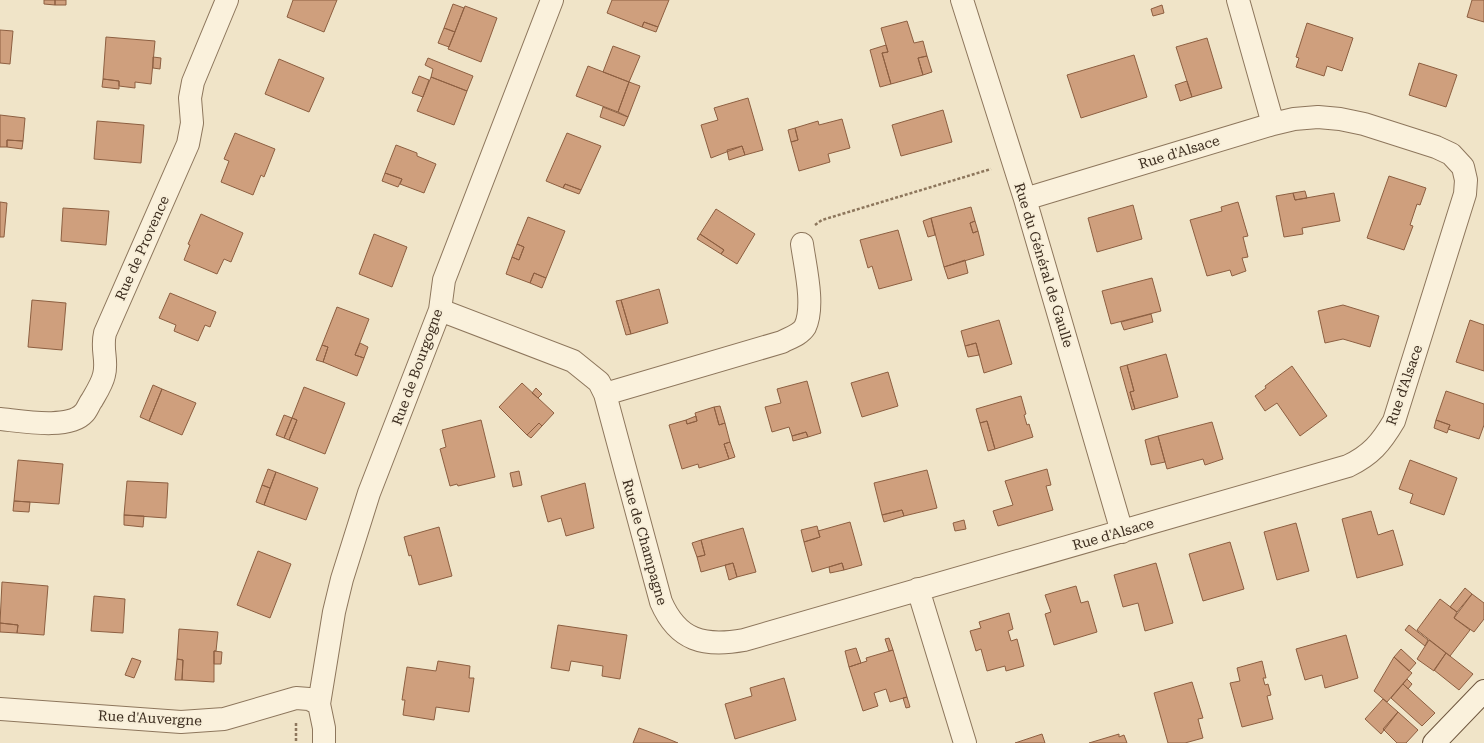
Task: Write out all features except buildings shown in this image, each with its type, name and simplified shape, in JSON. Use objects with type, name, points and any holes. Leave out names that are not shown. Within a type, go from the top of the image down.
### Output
[{"type":"street","name":"Rue de Provence","points":[[0,419],[44,423],[74,420],[84,414],[95,395],[104,376],[105,365],[102,344],[105,333],[188,144],[192,123],[190,98],[193,82],[227,0]]},
{"type":"street","name":"Rue de Bourgogne","points":[[324,743],[324,728],[319,704],[334,612],[352,544],[369,493],[440,310],[444,280],[552,0]]},
{"type":"street","name":"Rue du Général de Gaulle","points":[[962,0],[1025,199],[1122,532]]},
{"type":"street","points":[[1238,0],[1273,124]]},
{"type":"street","name":"Rue d'Alsace","points":[[918,589],[1122,532],[1348,466],[1375,450],[1394,421],[1465,194],[1466,180],[1463,167],[1451,154],[1436,147],[1364,124],[1318,117],[1294,119],[1273,124],[1025,199]]},
{"type":"street","points":[[605,394],[782,342],[796,336],[804,328],[809,303],[802,244]]},
{"type":"street","name":"Rue de Champagne","points":[[440,310],[573,361],[599,382],[605,394],[661,602],[667,615],[674,624],[688,635],[703,642],[714,644],[744,640],[918,589]]},
{"type":"street","points":[[918,589],[965,743]]},
{"type":"street","points":[[1434,743],[1484,691]]},
{"type":"street","name":"Rue d'Auvergne","points":[[0,709],[181,722],[224,719],[296,698],[309,699],[319,704]]},
{"type":"path","points":[[802,244],[812,227],[822,220],[1013,162]]}]
